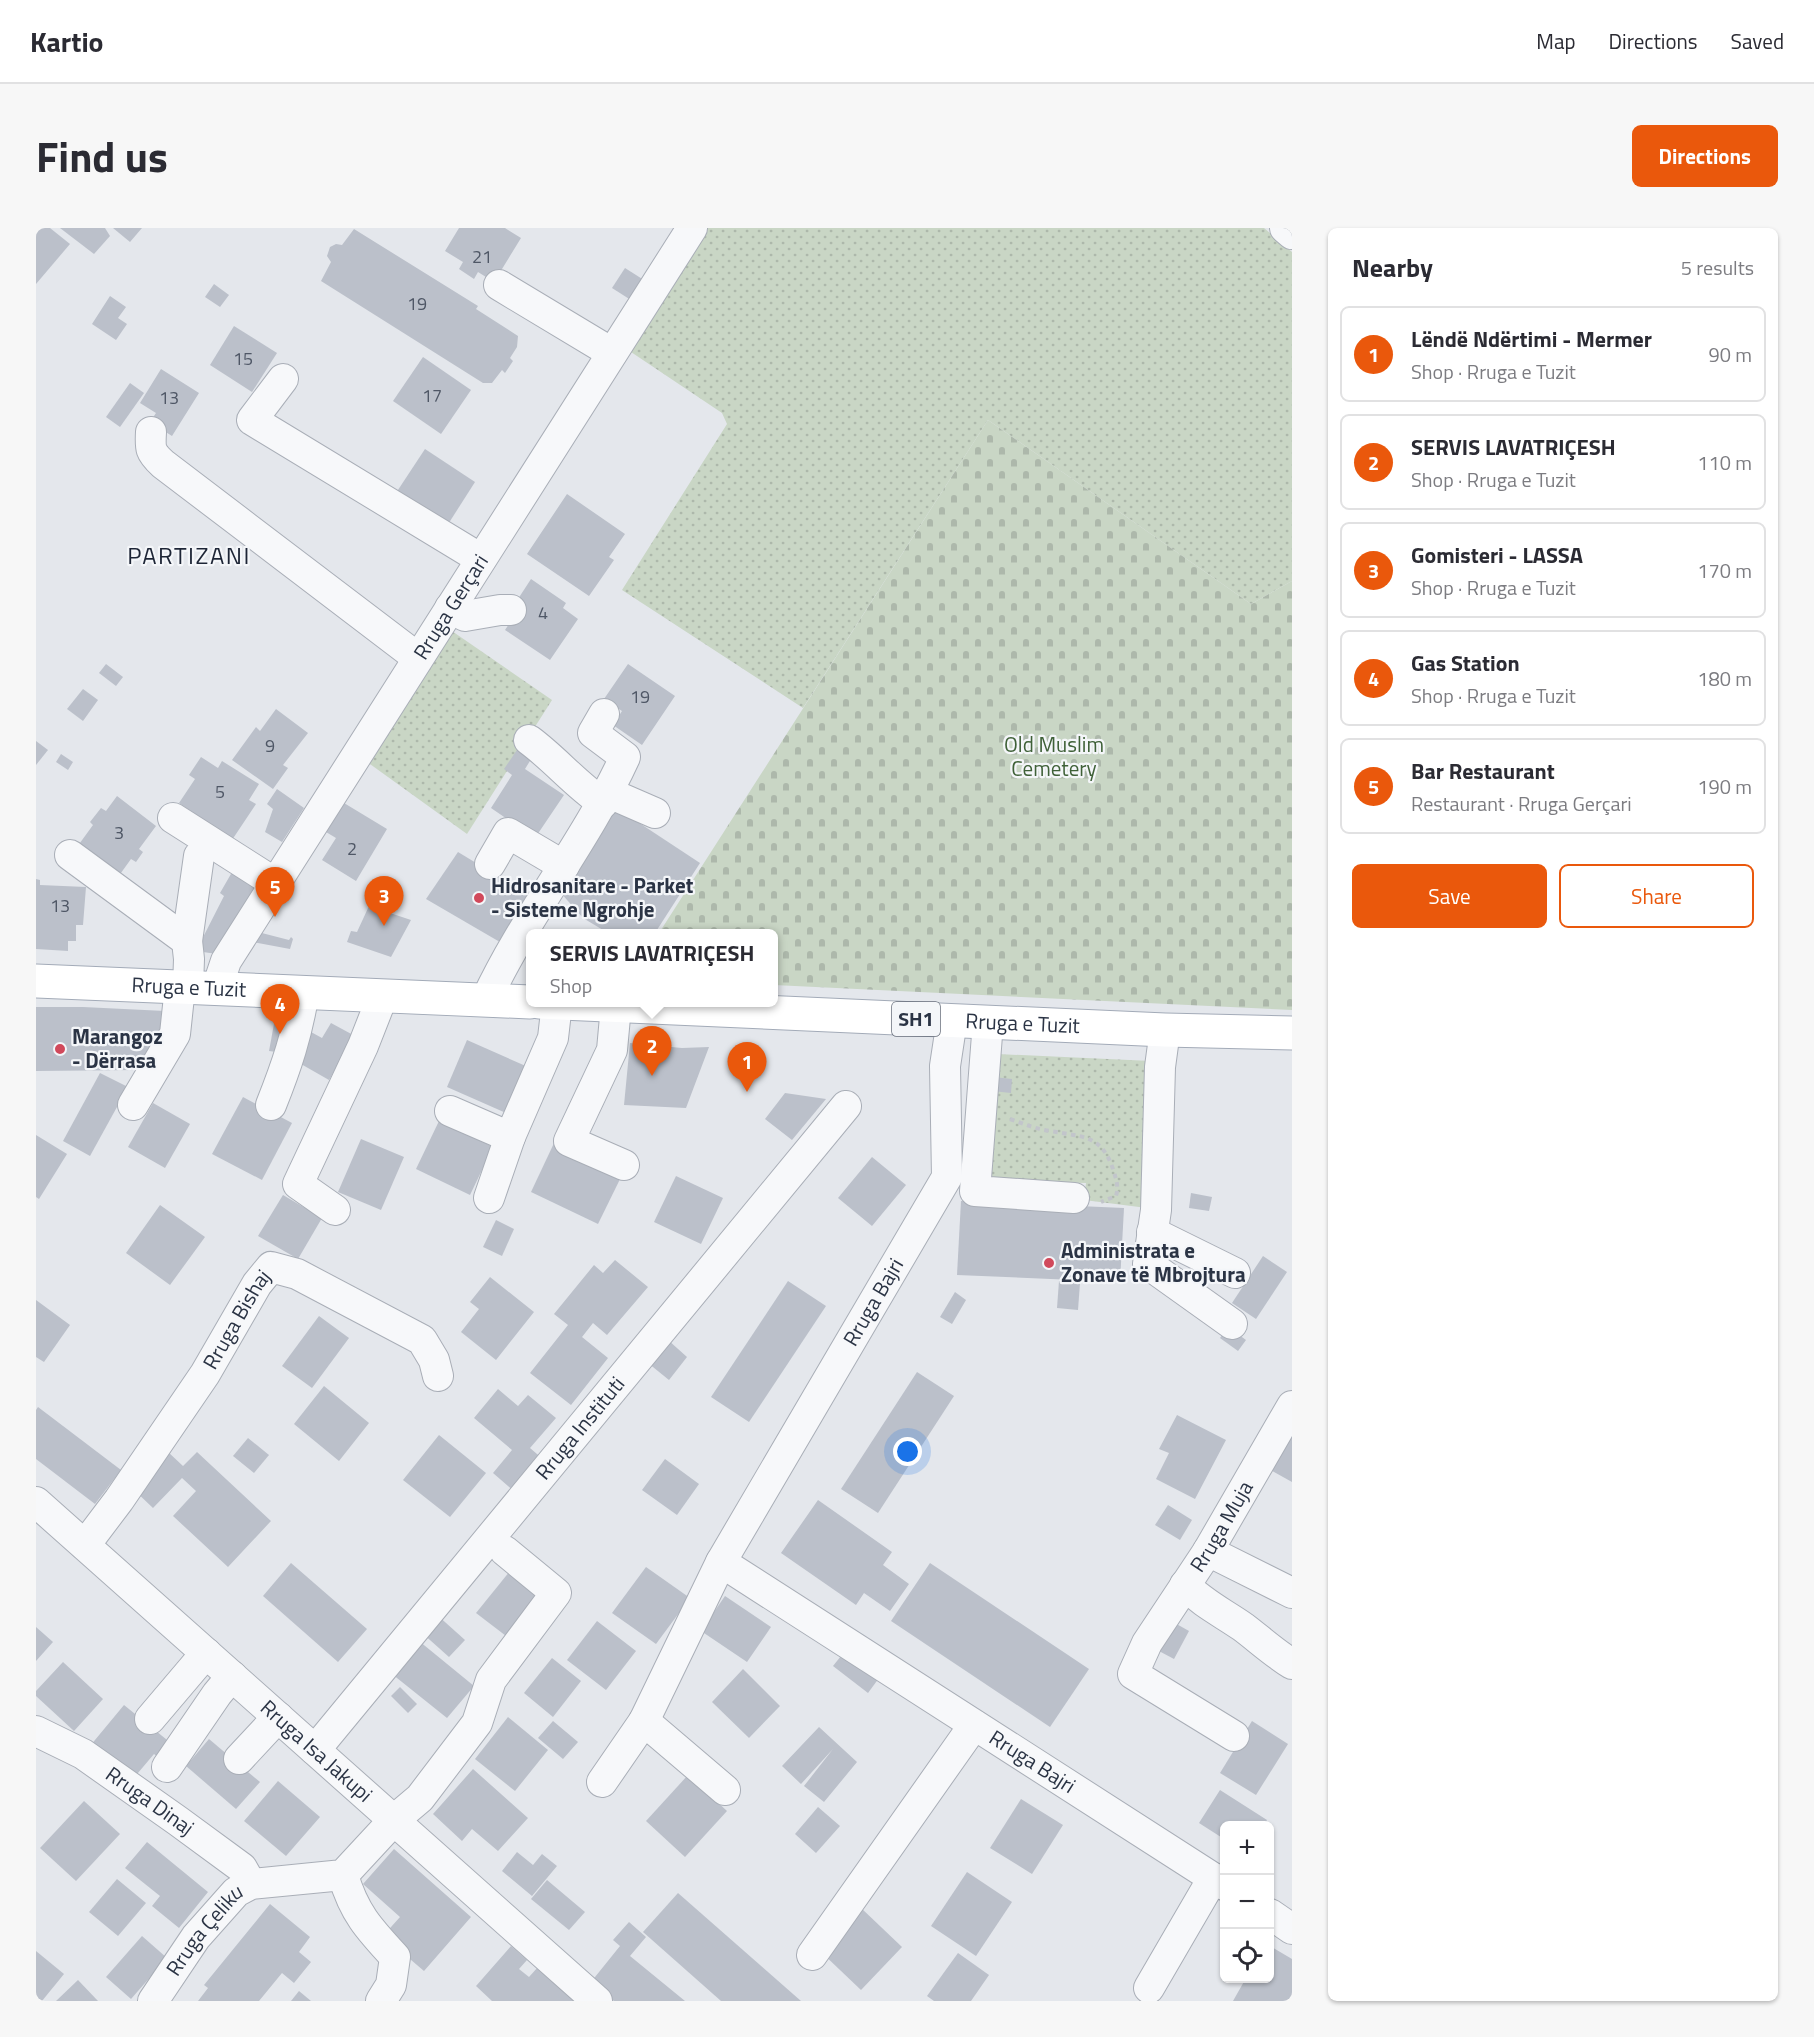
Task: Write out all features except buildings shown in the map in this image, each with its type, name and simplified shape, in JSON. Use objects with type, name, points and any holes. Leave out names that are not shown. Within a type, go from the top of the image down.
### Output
[{"type":"main road","name":"Rruga e Tuzit","points":[[36,981],[526,1002]]},
{"type":"main road","name":"Rruga e Tuzit","points":[[640,1007],[1165,1030],[1292,1033]]},
{"type":"street","name":"Rruga Gerçari","points":[[195,987],[226,961],[692,228]]},
{"type":"street","points":[[1285,228],[1292,234]]},
{"type":"street","points":[[499,285],[612,353]]},
{"type":"street","points":[[283,379],[252,420],[481,559]]},
{"type":"street","points":[[152,432],[150,448],[163,464],[418,658]]},
{"type":"street","points":[[450,608],[465,616],[512,610]]},
{"type":"street","points":[[486,1000],[502,965],[606,798],[625,758],[593,734],[604,714]]},
{"type":"street","points":[[529,740],[550,755],[592,796],[655,813]]},
{"type":"street","points":[[173,818],[275,883]]},
{"type":"street","points":[[490,864],[508,833],[564,866]]},
{"type":"street","points":[[70,855],[187,940]]},
{"type":"street","points":[[134,1105],[175,1034],[195,987],[187,940],[199,856]]},
{"type":"street","points":[[271,1105],[293,1050],[304,992]]},
{"type":"street","points":[[335,1210],[298,1184],[363,1046],[383,996]]},
{"type":"street","points":[[489,1198],[510,1137],[553,1038],[557,1007]]},
{"type":"street","points":[[616,1007],[612,1050],[569,1141],[624,1165]]},
{"type":"street","name":"Rruga Bajri","points":[[602,1782],[644,1721],[721,1562],[947,1177],[945,1066],[952,1020]]},
{"type":"street","points":[[988,1022],[975,1191],[1074,1198]]},
{"type":"street","points":[[1165,1030],[1160,1067],[1156,1210],[1148,1264],[1232,1324]]},
{"type":"street","name":"Rruga Instituti","points":[[315,1750],[846,1106]]},
{"type":"street","points":[[450,1112],[510,1137]]},
{"type":"street","points":[[1152,1232],[1235,1273]]},
{"type":"street","name":"Rruga Bishaj","points":[[85,1545],[119,1500],[205,1374],[257,1284],[271,1268],[297,1274],[422,1340],[434,1360],[438,1376]]},
{"type":"street","name":"Rruga Muja","points":[[1234,1736],[1133,1674],[1147,1643],[1208,1551],[1292,1406]]},
{"type":"street","name":"Rruga Isa Jakupi","points":[[36,1502],[597,2001]]},
{"type":"street","points":[[381,2001],[391,1985],[395,1957],[370,1930],[350,1899],[344,1875],[394,1820],[420,1798],[477,1723],[491,1680],[556,1593],[505,1551]]},
{"type":"street","points":[[1208,1551],[1292,1593]]},
{"type":"street","name":"Rruga Bajri","points":[[721,1562],[1219,1881]]},
{"type":"street","points":[[1185,1585],[1221,1614],[1292,1664]]},
{"type":"street","points":[[150,1719],[206,1653]]},
{"type":"street","points":[[167,1767],[232,1676]]},
{"type":"street","points":[[239,1760],[278,1717]]},
{"type":"street","points":[[644,1721],[725,1790]]},
{"type":"street","points":[[812,1954],[974,1725]]},
{"type":"street","name":"Rruga Dinaj","points":[[36,1731],[84,1754],[242,1868],[251,1884]]},
{"type":"street","name":"Rruga Çeliku","points":[[153,2001],[196,1937],[236,1892],[251,1884],[344,1875]]},
{"type":"street","points":[[1149,1988],[1219,1881]]},
{"type":"street","points":[[1274,1917],[1292,1929]]},
{"type":"path","points":[[983,1100],[1007,1117],[1034,1128],[1091,1139],[1106,1152],[1118,1187],[1116,1196],[1095,1203],[1074,1198]]},
{"type":"green space","points":[[705,228],[1264,228],[1292,252],[1292,581],[1251,604],[988,420],[803,708],[622,590],[727,424],[722,413],[631,352]]},
{"type":"green space","name":"Old Muslim Cemetery","points":[[988,420],[1251,604],[1292,581],[1292,1010],[778,985],[778,929],[662,929]]},
{"type":"green space","points":[[449,629],[552,700],[467,834],[363,759]]},
{"type":"green space","points":[[997,1054],[1151,1061],[1147,1208],[1084,1200],[1086,1183],[989,1181]]},
{"type":"place","name":"Hidrosanitare - Parket - Sisteme Ngrohje","points":[[479,898]]},
{"type":"place","name":"Bar Restaurant","points":[[275,917]]},
{"type":"place","name":"Gomisteri - LASSA","points":[[384,926]]},
{"type":"place","name":"Gas Station","points":[[280,1034]]},
{"type":"place","name":"Marangoz - Dërrasa","points":[[60,1049]]},
{"type":"place","name":"SERVIS LAVATRIÇESH","points":[[652,1076]]},
{"type":"place","name":"Lëndë Ndërtimi - Mermer","points":[[747,1092]]},
{"type":"place","name":"Administrata e Zonave të Mbrojtura","points":[[1049,1263]]},
{"type":"district","name":"PARTIZANI","points":[[189,556]]}]
